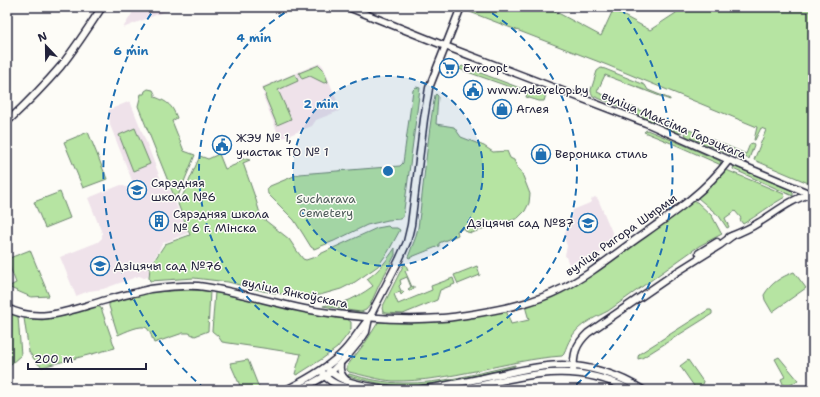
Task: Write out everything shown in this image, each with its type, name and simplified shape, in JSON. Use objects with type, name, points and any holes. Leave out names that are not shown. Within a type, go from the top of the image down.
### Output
[{"type":"main road","points":[[7,122],[31,99],[60,66],[80,41],[102,7]]},
{"type":"main road","name":"вуліца Максіма Гарэцкага","points":[[348,7],[646,123],[729,160],[812,194]]},
{"type":"main road","points":[[286,390],[323,369],[344,350],[369,318],[402,254],[407,242],[411,225],[429,88],[461,7]]},
{"type":"main road","name":"вуліца Рыгора Шырмы","points":[[369,318],[442,318],[486,312],[517,305],[555,292],[577,281],[665,220],[694,197],[712,180],[729,160]]},
{"type":"main road","points":[[791,186],[795,193],[793,200]]},
{"type":"main road","points":[[573,369],[575,352],[582,339],[606,320],[676,272],[709,246],[758,223],[793,200],[812,194]]},
{"type":"main road","name":"вуліца Янкоўскага","points":[[7,308],[31,315],[49,315],[150,289],[197,286],[312,311],[369,318]]},
{"type":"main road","points":[[378,303],[378,312],[384,319]]},
{"type":"main road","points":[[354,316],[358,321],[359,331]]},
{"type":"main road","points":[[300,390],[325,376],[340,364],[353,350],[366,332],[369,318]]},
{"type":"main road","points":[[340,364],[342,375],[347,381]]},
{"type":"main road","points":[[415,390],[537,367],[557,366],[600,377],[630,390]]},
{"type":"main road","points":[[458,390],[542,374],[589,368],[606,372],[643,390]]},
{"type":"main road","points":[[323,369],[347,381],[396,390]]},
{"type":"main road","points":[[323,369],[325,376],[334,383],[356,390]]},
{"type":"shaded area","points":[[136,7],[176,7],[123,28]]},
{"type":"shaded area","points":[[320,63],[323,66],[337,101],[339,111],[316,120],[312,126],[280,139],[263,96],[262,87]]},
{"type":"shaded area","name":"Сярэдняя школа №6","points":[[130,101],[165,190],[170,190],[188,233],[163,243],[150,266],[148,277],[144,278],[139,276],[103,289],[89,291],[76,296],[60,257],[98,242],[102,238],[102,233],[88,198],[121,185],[131,189],[135,188],[110,125],[109,110]]},
{"type":"shaded area","name":"Дзіцячы сад №87","points":[[595,197],[598,199],[614,237],[610,246],[600,253],[584,260],[583,258],[569,264],[565,255],[567,246],[564,237],[573,210],[592,202],[591,199]]},
{"type":"green space","points":[[457,7],[547,7],[601,36],[613,10],[650,30],[676,13],[677,7],[813,7],[813,185],[754,160],[766,130],[761,128],[754,140],[757,127],[607,65]]},
{"type":"green space","points":[[319,65],[323,69],[328,82],[324,83],[310,76],[302,79],[299,73]]},
{"type":"green space","points":[[462,66],[533,93],[535,88],[541,90],[546,95],[544,101],[526,97],[527,93],[459,69]]},
{"type":"green space","points":[[601,68],[645,85],[648,90],[670,100],[605,75],[597,92],[684,129],[682,132],[679,133],[593,96],[591,90],[597,71]]},
{"type":"green space","points":[[295,74],[298,81],[278,90],[291,119],[277,125],[263,88]]},
{"type":"green space","name":"Sucharava Cemetery","points":[[416,87],[420,88],[403,217],[400,219],[367,225],[314,249],[311,247],[294,220],[268,194],[268,188],[299,174],[400,166],[403,163],[413,90]]},
{"type":"green space","points":[[148,89],[153,90],[155,97],[166,102],[171,107],[177,118],[172,121],[184,151],[195,155],[176,201],[138,106],[141,94],[144,94]]},
{"type":"green space","points":[[436,94],[438,96],[436,124],[454,127],[461,137],[484,146],[493,152],[507,151],[510,158],[514,160],[518,169],[521,171],[530,194],[529,203],[525,211],[518,218],[502,224],[500,222],[472,233],[467,232],[464,228],[457,231],[458,235],[439,243],[439,246],[409,258],[408,257],[418,228],[430,128]]},
{"type":"green space","points":[[135,128],[150,164],[133,171],[119,135]]},
{"type":"green space","points":[[687,129],[746,154],[750,144],[753,143],[754,145],[749,159],[741,156],[736,157],[686,136],[685,133]]},
{"type":"green space","points":[[647,130],[720,161],[721,165],[644,132]]},
{"type":"green space","points":[[88,132],[107,179],[83,188],[64,142]]},
{"type":"green space","points":[[219,154],[225,169],[237,164],[242,159],[250,160],[243,163],[261,217],[289,239],[303,259],[306,260],[318,256],[377,228],[388,226],[390,228],[397,228],[400,230],[388,252],[378,266],[355,282],[341,289],[320,295],[294,296],[263,291],[228,282],[194,278],[150,281],[150,267],[165,244],[190,235],[178,204],[200,156],[208,159]]},
{"type":"green space","points":[[734,166],[790,190],[793,193],[793,196],[733,169]]},
{"type":"green space","points":[[724,169],[784,194],[785,197],[743,224],[740,220],[741,218],[735,211],[725,218],[729,227],[727,228],[719,216],[698,198],[698,196]]},
{"type":"green space","points":[[60,192],[70,218],[45,228],[34,202]]},
{"type":"green space","points":[[692,201],[697,202],[712,216],[722,234],[699,246],[608,311],[580,327],[571,338],[562,356],[541,358],[457,375],[415,380],[393,381],[377,379],[349,372],[347,370],[347,366],[365,343],[379,321],[506,310],[511,324],[529,320],[525,306],[560,292]]},
{"type":"green space","points":[[395,248],[395,255],[370,305],[366,310],[361,312],[323,306],[339,304],[354,298],[373,286],[367,279],[382,265]]},
{"type":"green space","points":[[30,250],[49,296],[31,297],[8,287],[16,283],[7,259]]},
{"type":"green space","points":[[404,264],[408,270],[405,271],[412,287],[414,286],[414,288],[411,290],[408,289],[411,287],[407,277],[400,280],[401,284],[399,286],[401,291],[404,292],[401,295],[400,292],[394,294],[398,304],[432,290],[431,286],[453,278],[455,284],[440,290],[437,300],[403,314],[385,313],[383,312],[382,308]]},
{"type":"green space","points":[[477,266],[480,275],[458,284],[454,275]]},
{"type":"green space","points":[[794,272],[806,288],[772,312],[765,300],[764,295],[777,281]]},
{"type":"green space","points":[[189,290],[210,291],[208,331],[195,336],[189,333],[183,333],[154,343],[150,331],[144,327],[133,329],[118,335],[109,303],[151,292]]},
{"type":"green space","points":[[215,292],[322,316],[347,319],[351,322],[351,329],[337,348],[297,375],[295,374],[301,354],[222,342],[212,331]]},
{"type":"green space","points":[[97,306],[101,308],[115,348],[42,367],[37,363],[29,352],[24,318],[42,320],[68,315]]},
{"type":"green space","points":[[708,310],[712,311],[712,314],[642,358],[638,359],[639,354]]},
{"type":"green space","points":[[7,311],[18,316],[21,355],[11,364],[7,365]]},
{"type":"green space","points":[[779,357],[798,380],[785,389],[781,379],[785,377],[775,359]]},
{"type":"green space","points":[[248,360],[259,388],[242,390],[230,363]]},
{"type":"green space","points":[[688,360],[704,383],[696,389],[680,366]]},
{"type":"green space","points":[[515,365],[435,384],[413,386],[384,384],[348,376],[349,374],[390,382],[417,383],[459,377]]},
{"type":"place","name":"Evroopt","points":[[449,68]]},
{"type":"place","name":"www.4develop.by","points":[[473,90]]},
{"type":"place","name":"Аглея","points":[[502,109]]},
{"type":"place","name":"ЖЭУ № 1, участак ТО № 1","points":[[222,145]]},
{"type":"place","name":"Вероника стиль","points":[[541,154]]},
{"type":"place","name":"Сярэдняя школа №6","points":[[137,190]]},
{"type":"place","name":"Сярэдняя школа № 6 г. Мінска","points":[[159,221]]},
{"type":"place","name":"Дзіцячы сад №87","points":[[588,223]]},
{"type":"place","name":"Дзіцячы сад №76","points":[[100,266]]}]
